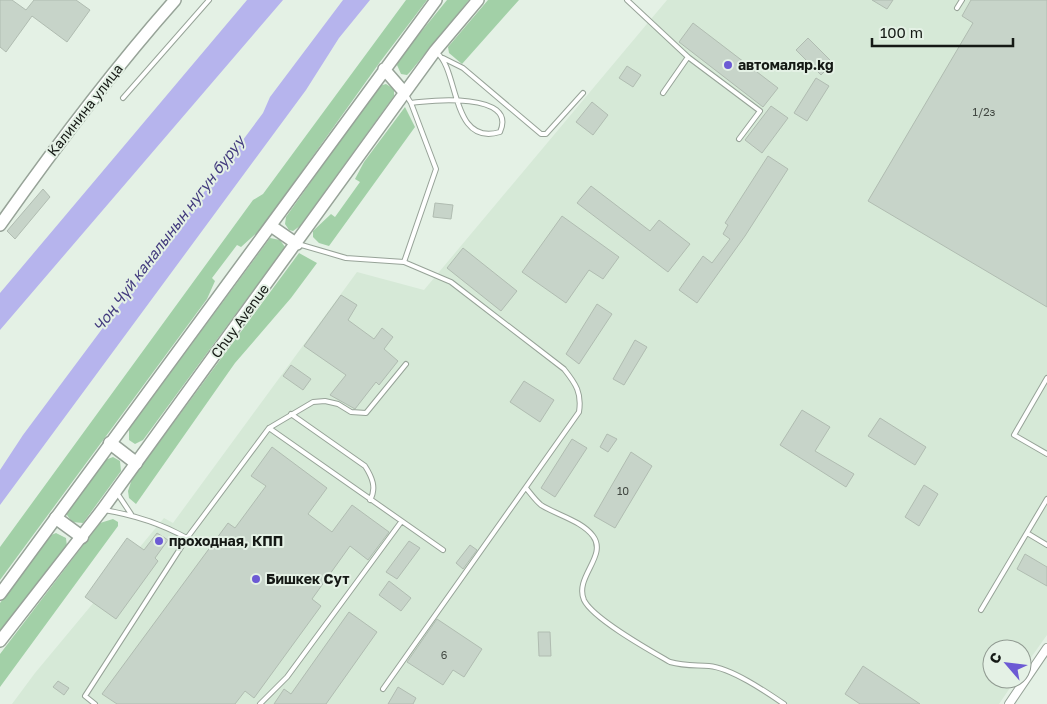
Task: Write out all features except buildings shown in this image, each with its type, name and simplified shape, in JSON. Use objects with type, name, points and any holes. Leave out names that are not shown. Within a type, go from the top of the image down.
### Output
[{"type":"main road","name":"Калинина улица","points":[[0,225],[50,154],[144,35],[175,0]]},
{"type":"main road","points":[[0,594],[436,0]]},
{"type":"main road","name":"Chuy Avenue","points":[[0,642],[116,491],[297,244],[404,92],[439,54],[478,0]]},
{"type":"main road","points":[[384,69],[404,92]]},
{"type":"main road","points":[[271,226],[297,244]]},
{"type":"main road","points":[[110,443],[136,463]]},
{"type":"main road","points":[[56,518],[82,537]]},
{"type":"street","points":[[1009,704],[1047,648]]},
{"type":"lane","points":[[123,98],[209,0]]},
{"type":"lane","points":[[627,0],[688,57],[760,111],[739,139]]},
{"type":"lane","points":[[957,8],[962,0]]},
{"type":"lane","points":[[439,54],[463,68],[541,134],[546,134],[583,93]]},
{"type":"lane","points":[[410,103],[455,100],[485,104],[497,113],[503,124],[500,132],[491,135],[473,128],[466,120],[455,100],[439,54]]},
{"type":"lane","points":[[663,93],[688,57]]},
{"type":"lane","points":[[404,92],[436,169],[404,262]]},
{"type":"lane","points":[[297,244],[346,258],[404,262],[451,282],[564,369],[576,384],[580,393],[580,412],[383,689]]},
{"type":"lane","points":[[95,704],[85,696],[187,538],[269,428],[314,402],[324,400],[338,404],[351,412],[366,413],[406,364]]},
{"type":"lane","points":[[1047,378],[1014,435],[1047,454]]},
{"type":"lane","points":[[291,414],[365,466],[374,484],[374,494],[370,500]]},
{"type":"lane","points":[[269,428],[443,550]]},
{"type":"lane","points":[[526,488],[543,506],[583,528],[593,535],[597,542],[597,550],[583,582],[582,591],[589,608],[597,615],[670,662],[683,666],[709,666],[721,669],[784,704]]},
{"type":"lane","points":[[116,491],[131,514]]},
{"type":"lane","points":[[981,610],[1047,499]]},
{"type":"lane","points":[[102,510],[131,514],[161,524],[187,538]]},
{"type":"lane","points":[[260,704],[287,677],[401,522]]},
{"type":"lane","points":[[1027,533],[1047,545]]},
{"type":"shaded area","points":[[667,0],[1047,0],[1047,635],[1032,656],[1032,639],[982,639],[982,689],[1009,689],[999,704],[12,704],[35,673],[164,518],[173,523],[357,272],[424,290]]},
{"type":"green space","points":[[406,0],[427,0],[380,62],[260,230],[241,247],[237,245],[212,278],[215,281],[207,299],[0,580],[0,547],[253,200],[263,194]]},
{"type":"green space","points":[[447,0],[469,0],[410,72],[407,75],[401,74],[397,65],[399,59]]},
{"type":"green space","points":[[488,0],[519,0],[462,64],[449,53],[448,47]]},
{"type":"green space","points":[[386,84],[394,89],[394,96],[300,226],[293,231],[289,230],[285,224],[286,217],[379,86]]},
{"type":"green space","points":[[405,107],[415,127],[329,246],[319,243],[313,237],[313,231],[331,214],[335,217],[360,182],[355,179],[364,162]]},
{"type":"green space","points":[[270,238],[280,240],[285,247],[143,440],[135,444],[129,440],[129,429]]},
{"type":"green space","points":[[299,253],[317,263],[291,298],[235,363],[136,504],[129,498],[128,491],[132,479]]},
{"type":"green space","points":[[113,457],[120,461],[121,471],[83,523],[72,522],[67,515],[67,511],[105,460]]},
{"type":"green space","points":[[113,519],[118,522],[118,526],[0,687],[0,654],[100,523]]},
{"type":"green space","points":[[56,533],[66,538],[67,547],[0,634],[0,603],[49,536]]},
{"type":"water","points":[[247,0],[283,0],[0,330],[0,293]]},
{"type":"water","points":[[343,0],[370,0],[339,38],[306,90],[0,505],[0,470],[23,435],[263,113],[270,97]]},
{"type":"place","name":"автомаляр.kg","points":[[728,65]]},
{"type":"place","name":"проходная, КПП","points":[[159,541]]},
{"type":"place","name":"Бишкек Сут","points":[[256,579]]},
{"type":"water label","name":"Чоң Чүй каналынын нугун буруу","points":[[169,234]]}]
